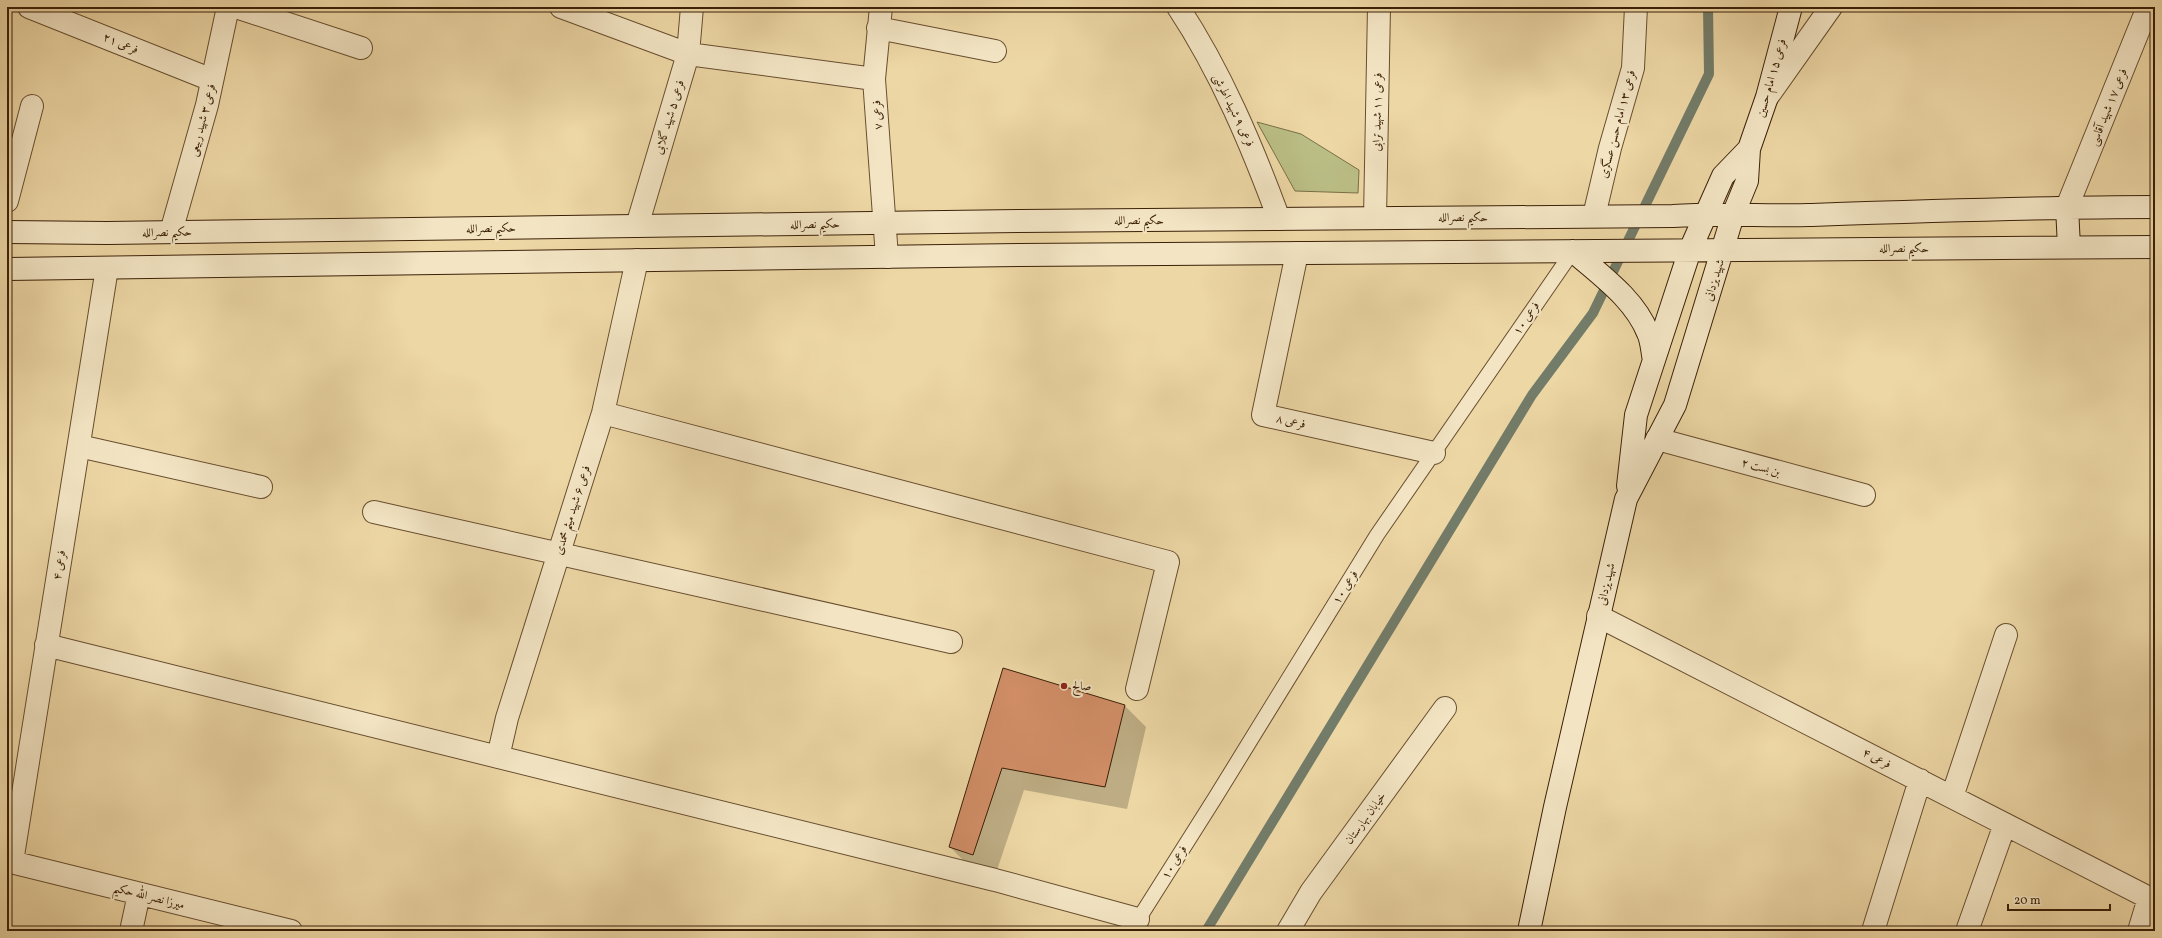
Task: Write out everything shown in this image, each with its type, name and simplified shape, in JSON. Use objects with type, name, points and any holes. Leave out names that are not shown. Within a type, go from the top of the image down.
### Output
[{"type":"street","name":"فرعی ۲۱","points":[[29,7],[212,80]]},
{"type":"street","name":"فرعی ۳ شهید ربیعی","points":[[171,232],[212,80],[228,7]]},
{"type":"street","points":[[236,7],[361,48]]},
{"type":"street","points":[[561,7],[688,54],[874,79]]},
{"type":"street","name":"فرعی ۵ شهید گلابی","points":[[636,260],[637,226],[688,54],[692,7]]},
{"type":"street","name":"فرعی ۹ شهید اطرشی","points":[[1178,7],[1198,38],[1256,155],[1279,219],[1298,253]]},
{"type":"street","name":"فرعی ۱۱ شهید ترابی","points":[[1375,218],[1379,7]]},
{"type":"street","name":"فرعی ۱۳ امام حسن عسگری","points":[[1594,216],[1610,148],[1633,68],[1636,7]]},
{"type":"street","name":"فرعی ۱۵ امام حسین","points":[[1733,216],[1747,181],[1748,149],[1768,97],[1791,7]]},
{"type":"street","points":[[1768,97],[1831,7]]},
{"type":"street","name":"فرعی ۱۷ شهید آقاسی","points":[[2067,207],[2148,7]]},
{"type":"street","points":[[879,17],[995,51]]},
{"type":"street","name":"فرعی ۷","points":[[879,17],[874,79],[887,257]]},
{"type":"street","points":[[7,201],[32,106]]},
{"type":"street","name":"فرعی ۱۵ امام حسین","points":[[1626,499],[1636,415],[1690,250],[1705,214],[1724,176],[1748,149]]},
{"type":"street","points":[[1705,214],[1733,216],[2067,207],[2155,207]]},
{"type":"street","points":[[2067,207],[2069,247]]},
{"type":"street","name":"حکیم نصرالله","points":[[7,232],[171,232],[1673,216],[1705,214]]},
{"type":"street","name":"شهید یزدانی","points":[[1529,931],[1598,616],[1626,499],[1675,405],[1724,250],[1733,216]]},
{"type":"street","name":"حکیم نصرالله","points":[[1572,251],[2155,247]]},
{"type":"street","points":[[7,269],[887,257],[1572,251],[1619,292],[1637,312],[1649,334],[1654,363]]},
{"type":"street","name":"فرعی ۸","points":[[1298,253],[1264,415],[1434,453]]},
{"type":"street","name":"فرعی ۶ شهید میثم محمدی","points":[[498,757],[507,718],[603,413],[636,260]]},
{"type":"street","name":"فرعی ۴","points":[[9,862],[79,446],[107,268]]},
{"type":"street","points":[[603,413],[1168,562],[1137,688]]},
{"type":"street","name":"بن بست ۲","points":[[1657,439],[1864,495]]},
{"type":"street","points":[[79,446],[260,487]]},
{"type":"street","points":[[374,512],[951,642]]},
{"type":"street","name":"فرعی ۴","points":[[1598,616],[2152,899]]},
{"type":"street","points":[[1952,797],[2006,634]]},
{"type":"street","points":[[46,645],[994,880],[1135,925]]},
{"type":"street","name":"خیابان بهارستان","points":[[1288,931],[1311,892],[1445,708]]},
{"type":"street","points":[[1873,931],[1920,780]]},
{"type":"street","points":[[1967,931],[2005,824]]},
{"type":"street","name":"میرزا نصر الله حکیم","points":[[9,862],[291,931]]},
{"type":"street","points":[[131,931],[139,894]]},
{"type":"street","points":[[2139,931],[2152,899]]},
{"type":"lane","name":"فرعی ۱۰","points":[[1135,925],[1377,535],[1572,251]]},
{"type":"green space","points":[[1257,122],[1301,134],[1359,170],[1358,193],[1295,191]]},
{"type":"building","points":[[1003,668],[1125,705],[1105,787],[1002,768],[973,855],[949,847]]},
{"type":"waterway","points":[[1206,931],[1532,395],[1593,313],[1709,74],[1708,7]]},
{"type":"place","name":"صالح","points":[[1064,686]]}]
